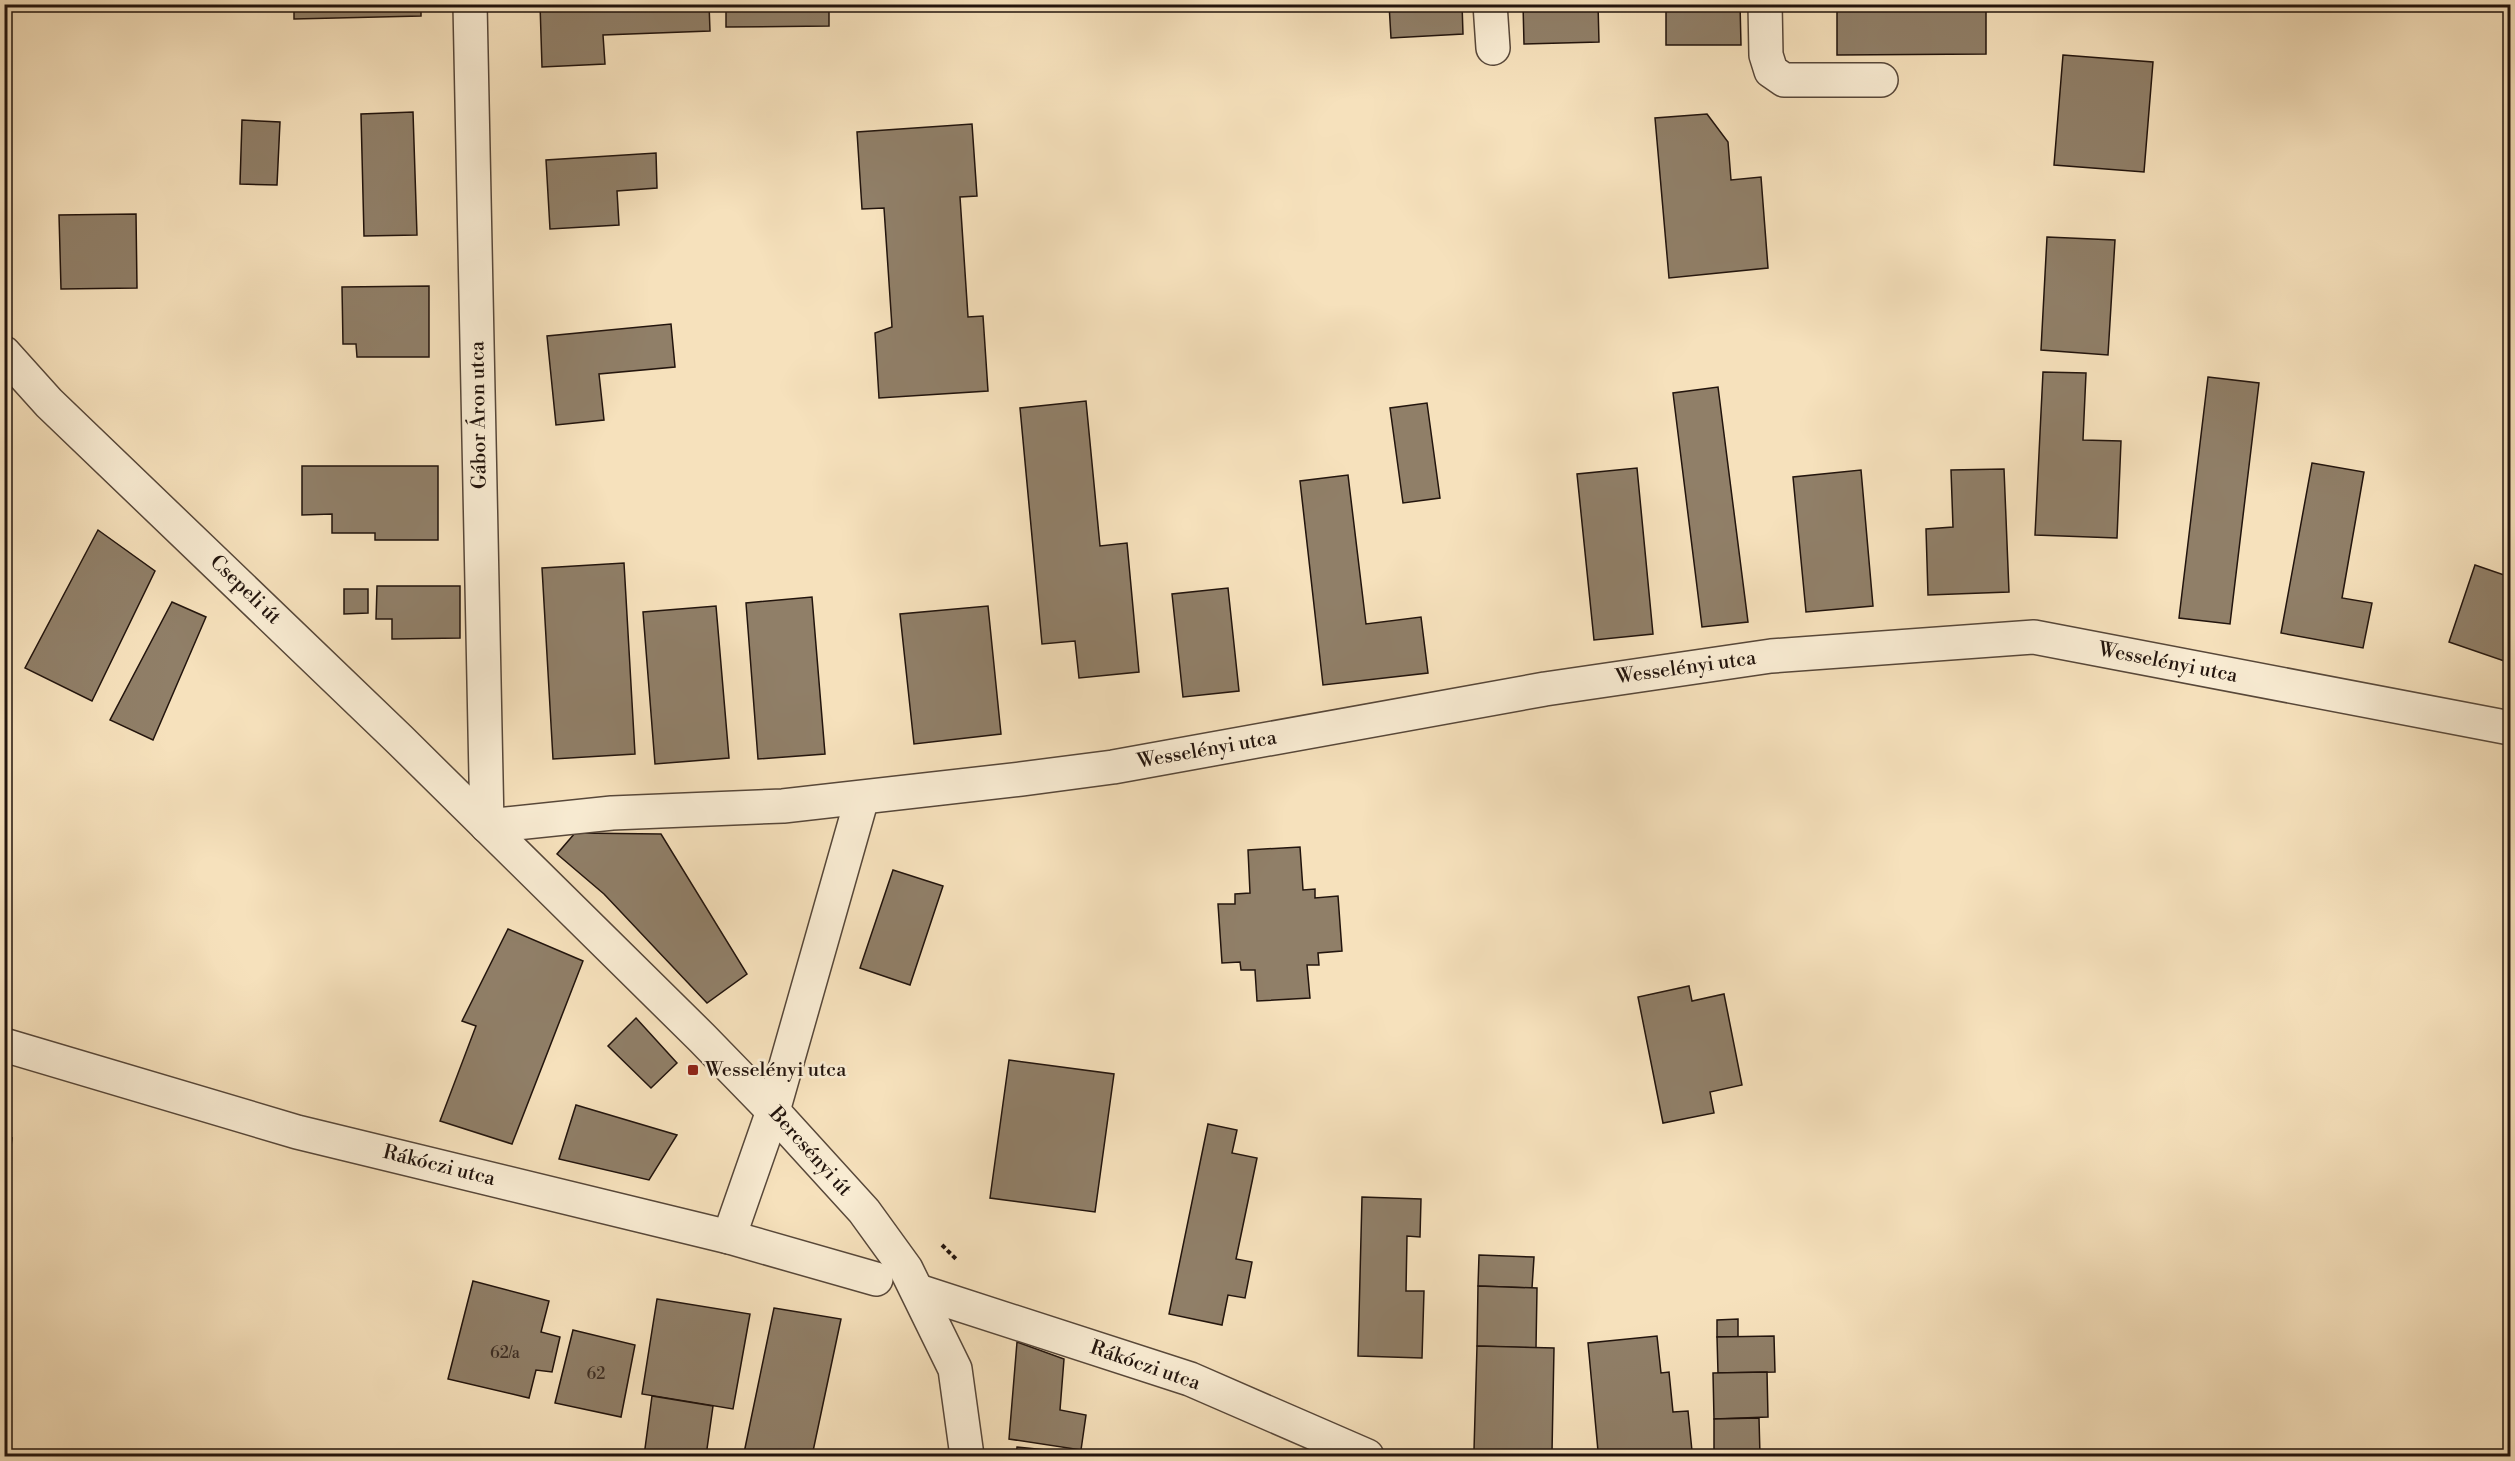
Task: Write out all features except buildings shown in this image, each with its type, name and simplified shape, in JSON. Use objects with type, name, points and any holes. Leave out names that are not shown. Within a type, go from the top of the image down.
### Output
[{"type":"street","name":"Gábor Áron utca","points":[[470,4],[487,826]]},
{"type":"street","points":[[1490,4],[1493,48]]},
{"type":"street","points":[[1765,4],[1766,55],[1771,71],[1784,80],[1881,80]]},
{"type":"street","name":"Csepeli út","points":[[4,353],[49,403],[487,826]]},
{"type":"street","name":"Wesselényi utca","points":[[487,826],[612,813],[783,806],[862,798],[1113,767],[1545,689],[1771,656],[2034,637],[2511,728]]},
{"type":"street","points":[[729,1237],[773,1111],[862,798]]},
{"type":"street","name":"Bercsényi út","points":[[487,826],[773,1111],[864,1211],[895,1251],[918,1291],[955,1369],[967,1456]]},
{"type":"street","name":"Rákóczi utca","points":[[4,1045],[297,1132],[729,1237],[876,1279]]},
{"type":"street","name":"Rákóczi utca","points":[[918,1291],[1190,1379],[1367,1456]]},
{"type":"place","name":"Wesselényi utca","points":[[693,1070]]}]
